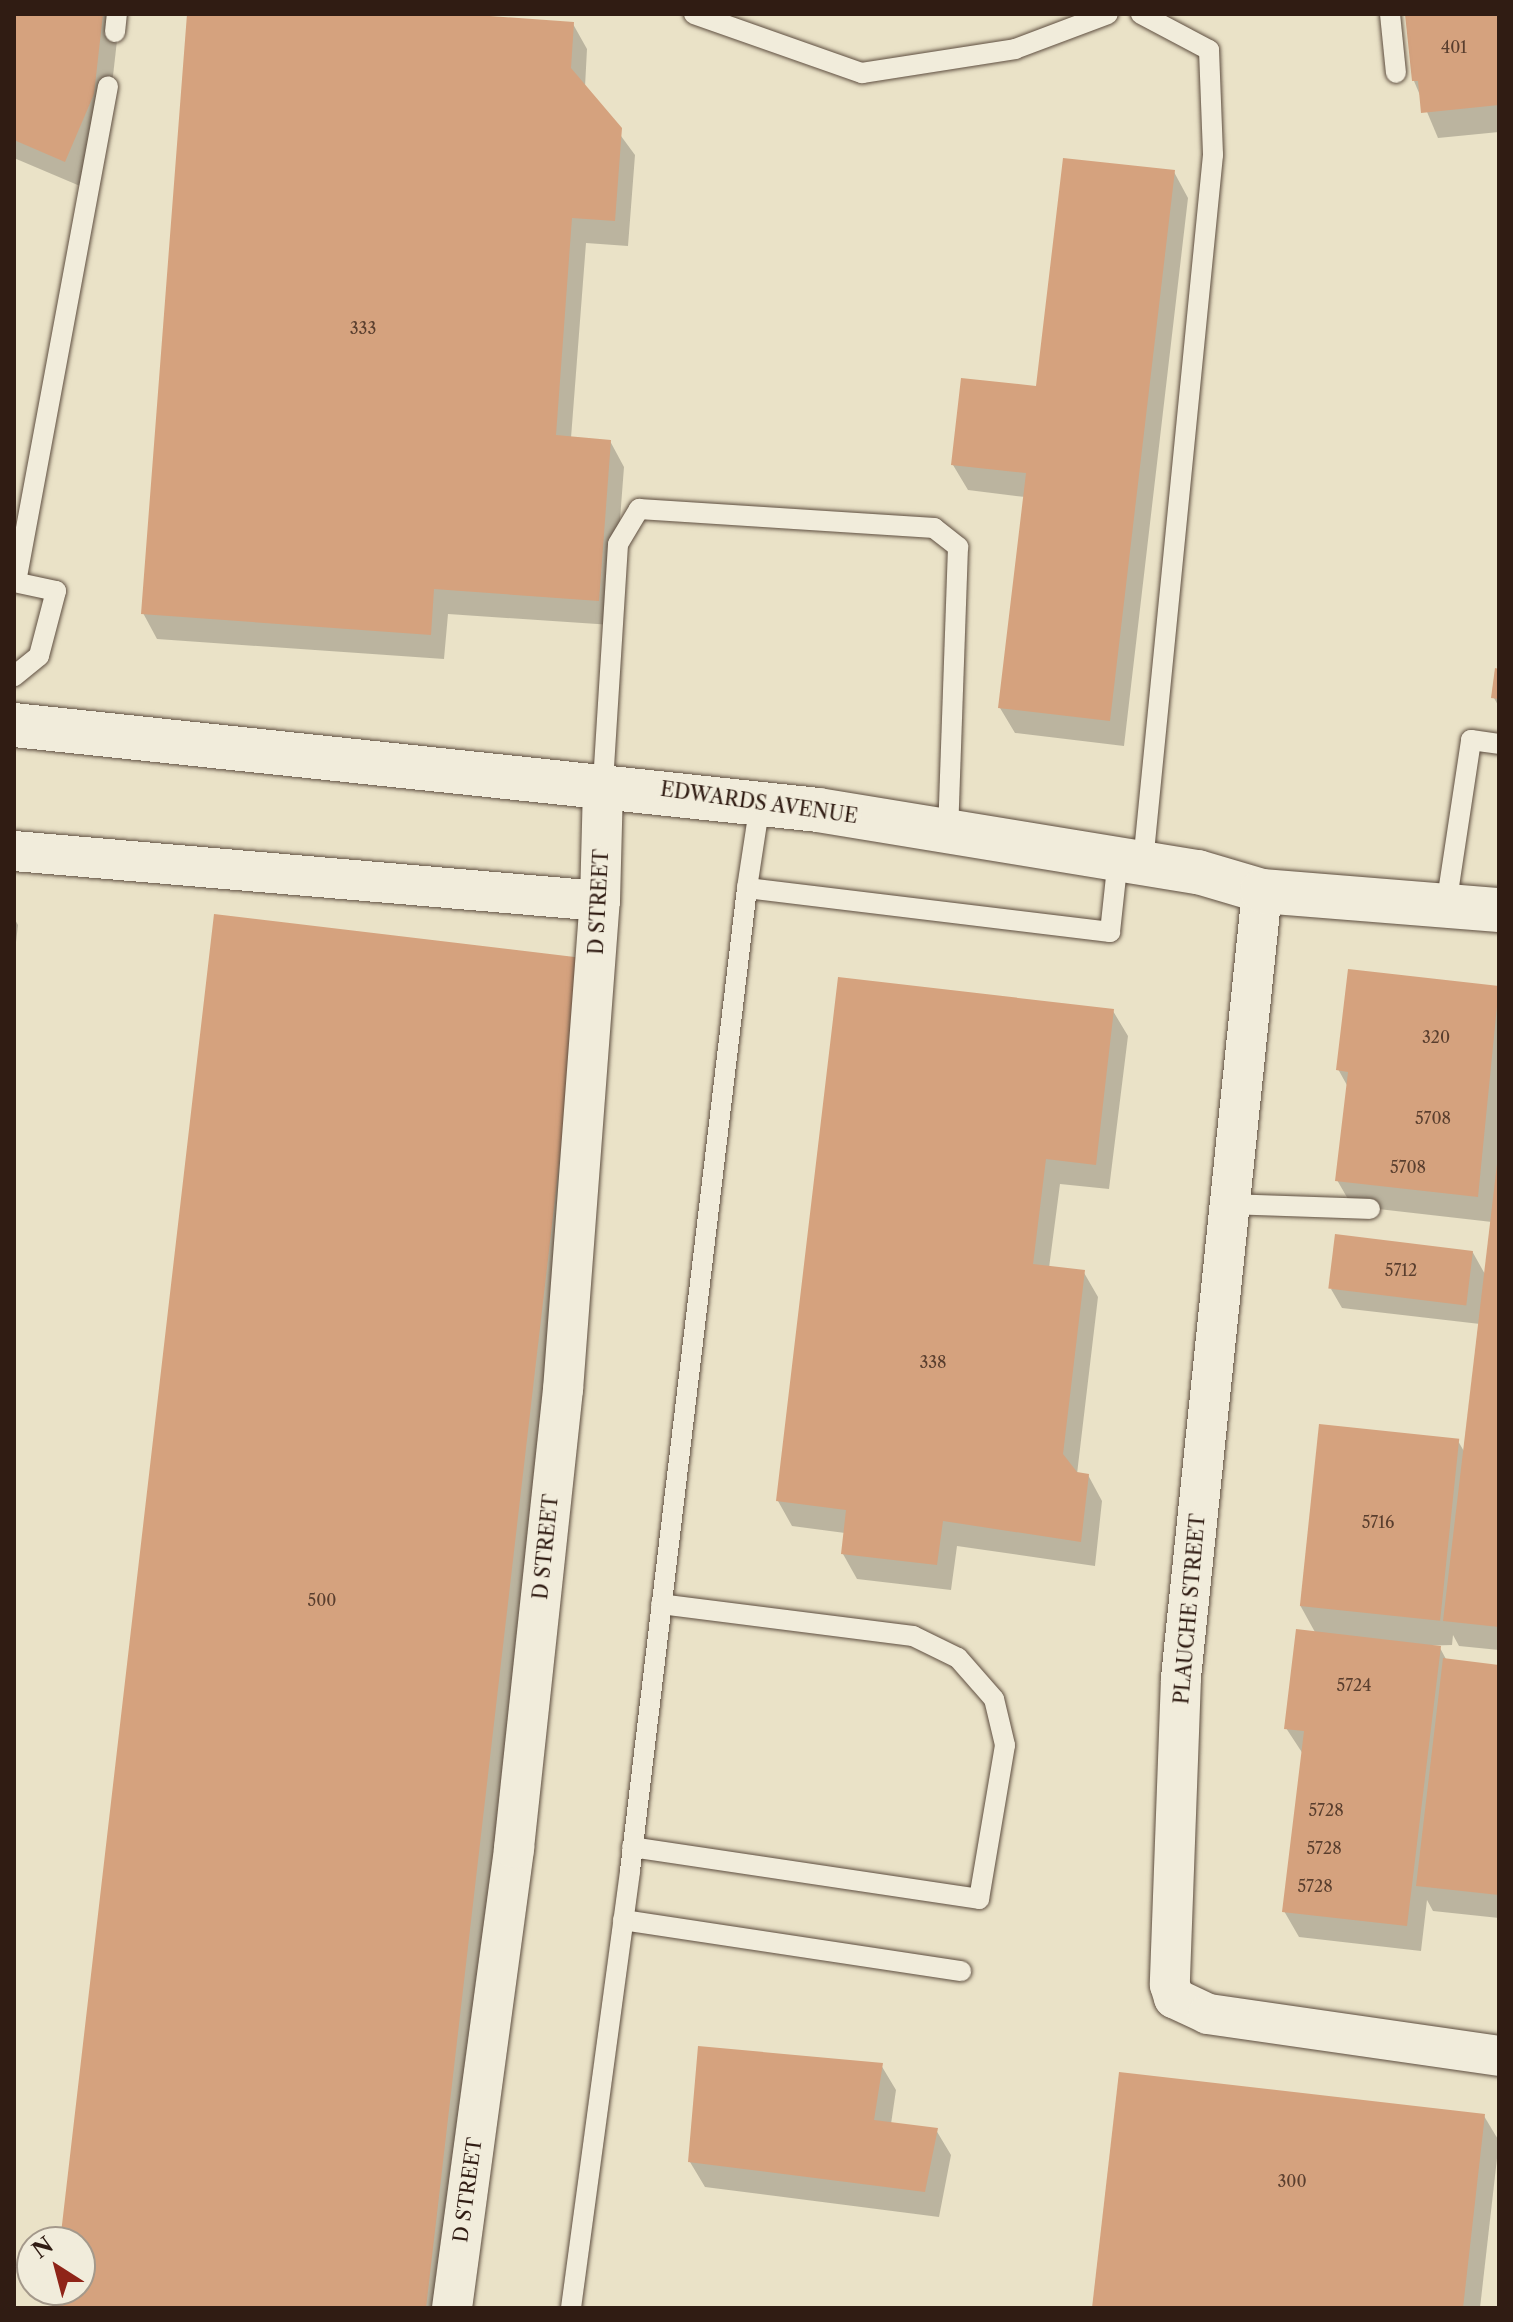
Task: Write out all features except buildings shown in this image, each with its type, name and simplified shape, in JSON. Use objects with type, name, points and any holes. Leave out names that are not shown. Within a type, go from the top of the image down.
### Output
[{"type":"street","name":"EDWARDS AVENUE","points":[[14,725],[603,783],[948,831],[1198,872],[1262,891],[1499,910]]},
{"type":"street","name":"D STREET","points":[[452,2308],[514,1848],[563,1390],[600,901],[603,783]]},
{"type":"street","points":[[14,851],[600,901]]},
{"type":"street","name":"PLAUCHE STREET","points":[[1262,891],[1181,1678],[1170,1985],[1174,1998],[1208,2014],[1499,2056]]},
{"type":"lane","points":[[694,14],[862,73],[1015,49],[1108,14]]},
{"type":"lane","points":[[747,888],[1110,932],[1131,861],[1213,155],[1209,50],[1141,14]]},
{"type":"lane","points":[[1390,14],[1396,73]]},
{"type":"lane","points":[[14,676],[39,656],[56,591],[15,582],[108,86]]},
{"type":"lane","points":[[603,783],[618,544],[639,509],[934,528],[958,547],[948,831]]},
{"type":"lane","points":[[1446,906],[1471,740],[1499,744]]},
{"type":"lane","points":[[571,2308],[623,1920],[747,888],[760,803]]},
{"type":"lane","points":[[1230,1204],[1370,1209]]},
{"type":"lane","points":[[632,1847],[979,1899],[1005,1745],[994,1699],[958,1658],[913,1636],[661,1604]]},
{"type":"lane","points":[[623,1920],[961,1971]]}]
